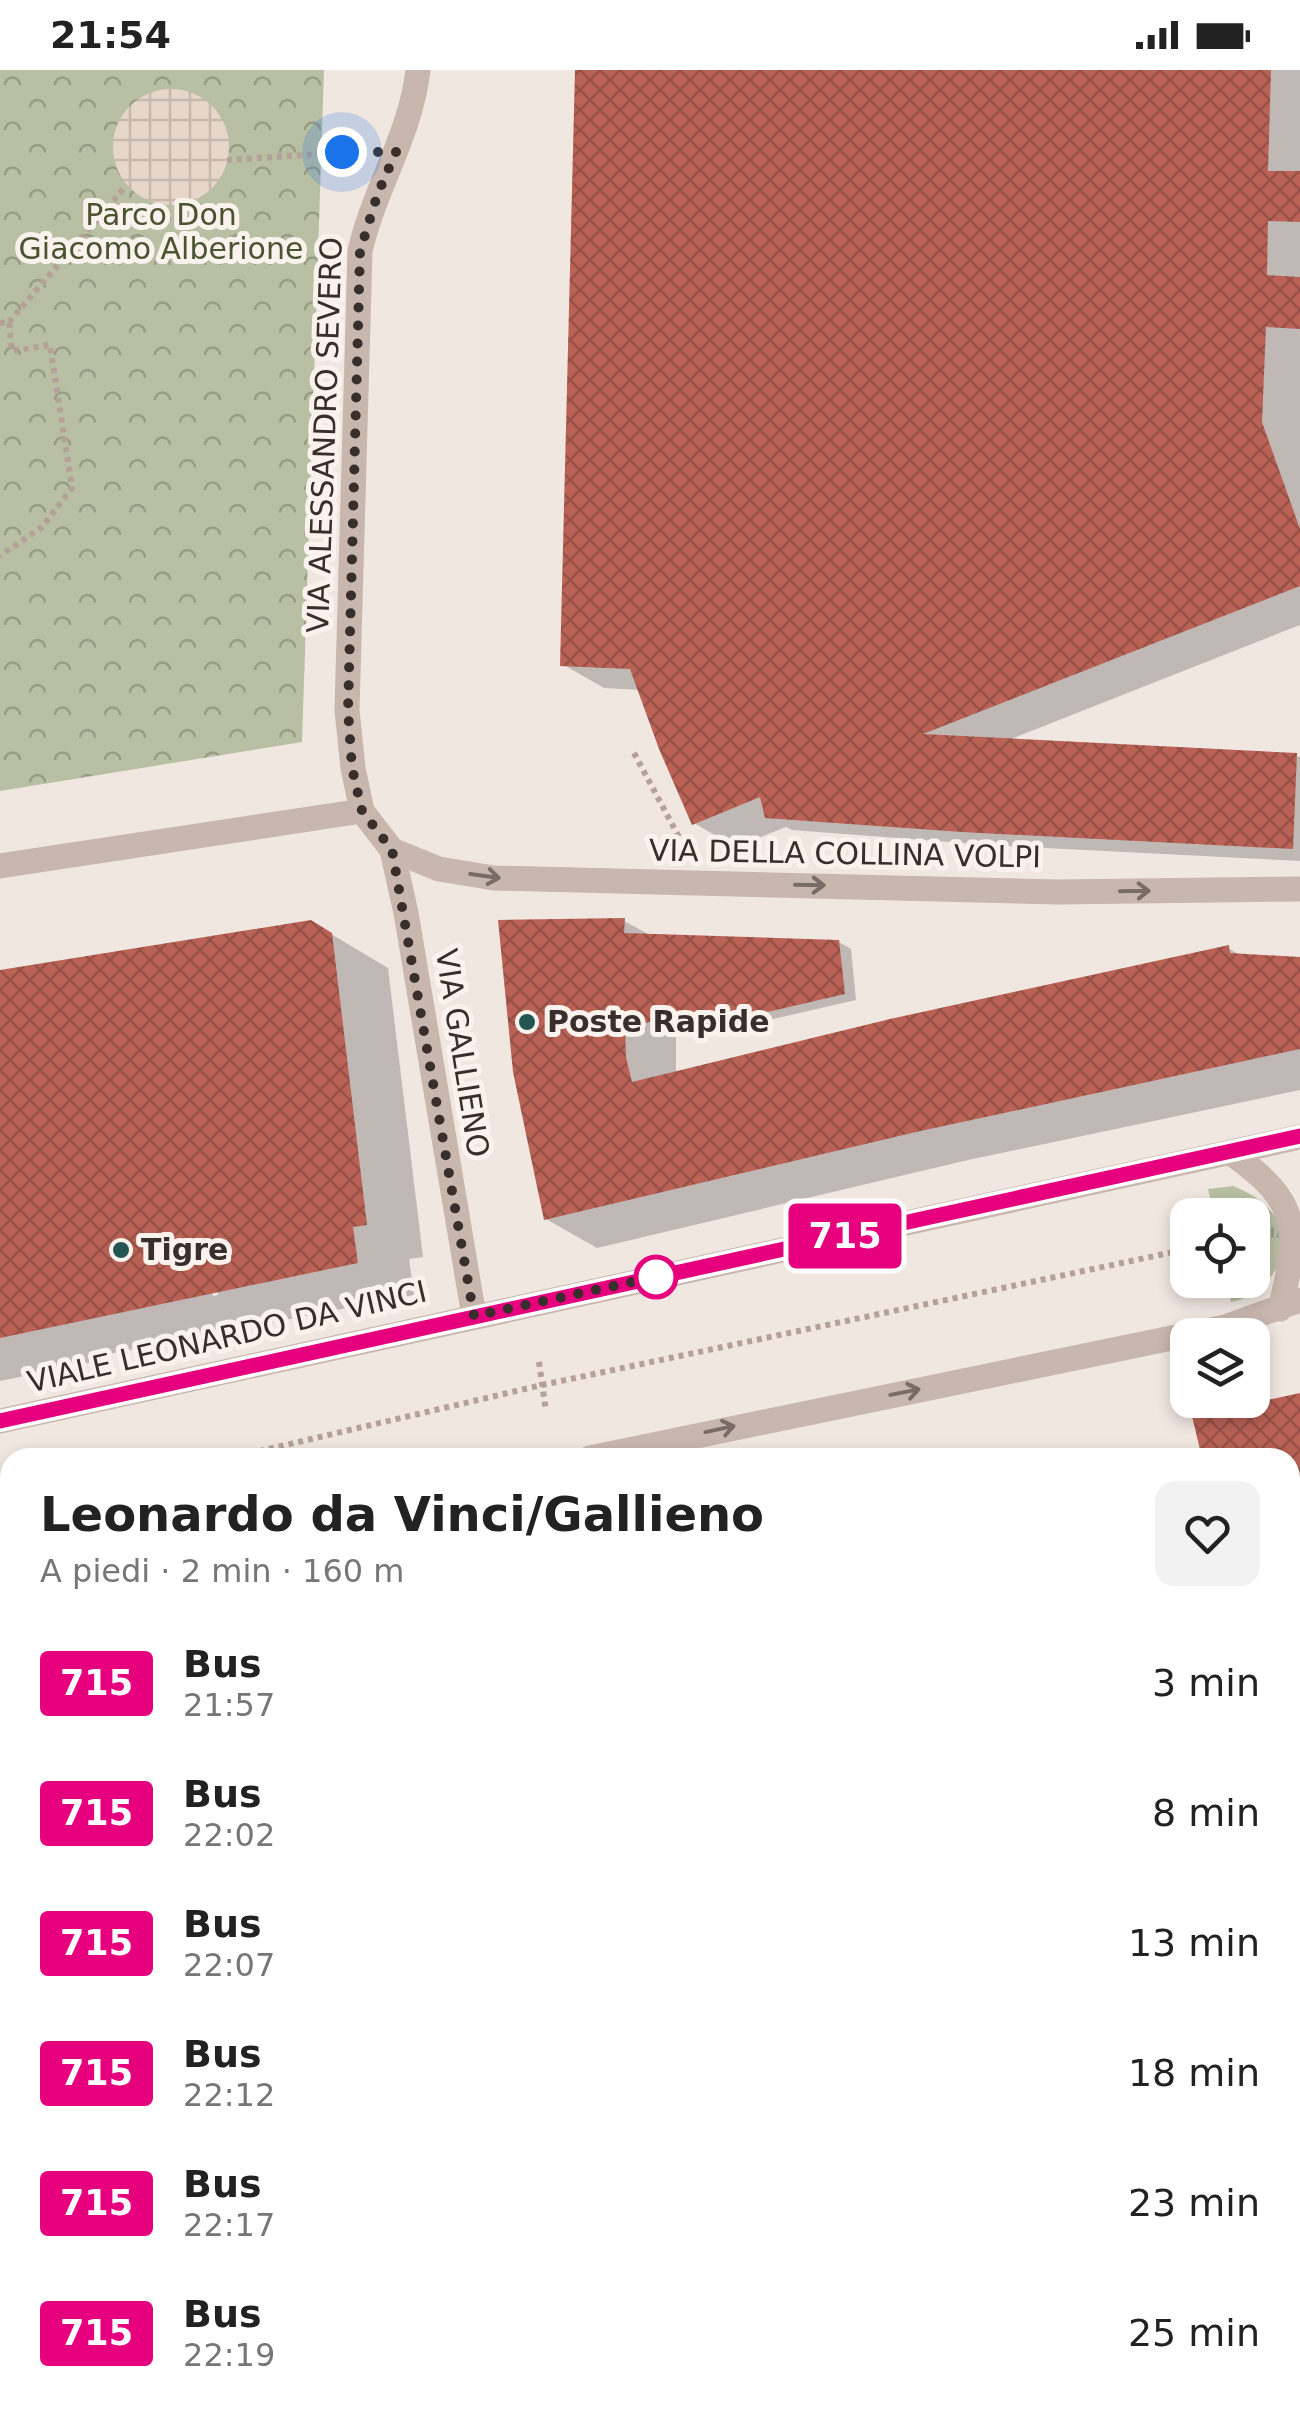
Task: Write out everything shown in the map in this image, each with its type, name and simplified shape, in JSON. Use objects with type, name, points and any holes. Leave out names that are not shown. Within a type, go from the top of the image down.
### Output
[{"type":"street","name":"VIA ALESSANDRO SEVERO","points":[[362,811],[352,768],[348,710],[360,251],[396,152],[418,70]]},
{"type":"street","name":"VIA GALLIENO","points":[[362,811],[392,850],[474,1316]]},
{"type":"street","points":[[0,866],[362,811]]},
{"type":"street","name":"VIA DELLA COLLINA VOLPI","points":[[392,850],[439,869],[494,878],[1058,892],[1300,889]]},
{"type":"street","name":"VIALE LEONARDO DA VINCI","points":[[0,1421],[1300,1136]]},
{"type":"street","points":[[638,1448],[1225,1327],[1290,1305],[1299,1233],[1290,1203],[1273,1183],[1231,1153]]},
{"type":"path","points":[[227,160],[323,152],[396,152]]},
{"type":"path","points":[[0,556],[42,527],[72,488],[50,345],[12,351],[5,323],[126,186]]},
{"type":"path","points":[[634,753],[680,839],[698,838]]},
{"type":"path","points":[[273,1448],[542,1386],[1170,1253]]},
{"type":"path","points":[[539,1362],[546,1411]]},
{"type":"green space","name":"Parco Don Giacomo Alberione","points":[[0,70],[324,70],[302,742],[0,791]]},
{"type":"green space","points":[[1233,1186],[1256,1198],[1210,1198],[1208,1189]]},
{"type":"green space","points":[[1270,1210],[1282,1233],[1277,1268],[1270,1278]]},
{"type":"shaded area","points":[[171,89],[193,93],[212,106],[225,125],[229,147],[225,169],[212,188],[193,201],[171,205],[149,201],[130,188],[117,169],[113,147],[117,125],[130,106],[149,93]]},
{"type":"building","points":[[575,70],[1271,70],[1268,171],[1300,171],[1300,222],[1268,221],[1267,275],[1300,277],[1300,329],[1266,327],[1262,422],[1300,529],[1300,586],[923,734],[1297,753],[1293,849],[765,818],[760,797],[692,825],[630,669],[560,666]]},
{"type":"building","points":[[625,918],[624,933],[839,940],[845,994],[681,1032],[674,1017],[625,1027],[632,1082],[890,1019],[1229,945],[1230,953],[1300,957],[1300,1049],[916,1132],[544,1220],[513,1072],[498,920]]},
{"type":"building","points":[[311,920],[332,933],[367,1225],[353,1227],[358,1263],[0,1338],[0,970]]},
{"type":"building","points":[[1300,1393],[1300,1448],[1200,1448],[1192,1418],[1270,1418],[1270,1399]]},
{"type":"bus line","name":"715","points":[[0,1421],[1300,1136]]},
{"type":"place","name":"Poste Rapide","points":[[527,1022]]},
{"type":"place","name":"Tigre","points":[[121,1250]]},
{"type":"route","points":[[342,152],[396,152],[360,251],[348,710],[352,768],[362,811],[392,850],[474,1316],[656,1277]]}]
